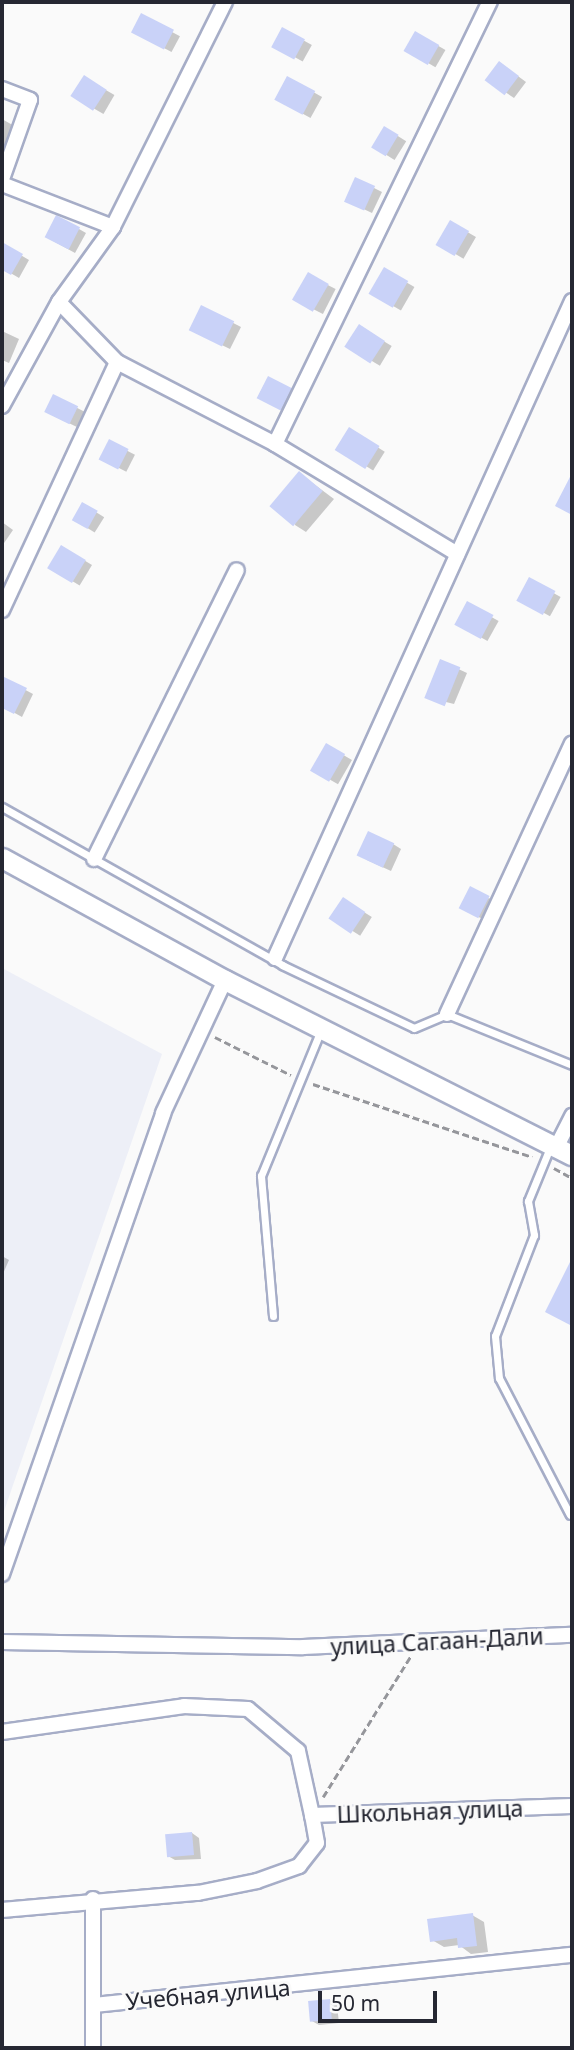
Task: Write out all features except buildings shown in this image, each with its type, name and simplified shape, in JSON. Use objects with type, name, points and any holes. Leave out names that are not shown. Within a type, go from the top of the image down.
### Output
[{"type":"main road","points":[[2,858],[225,980],[560,1148]]},
{"type":"street","points":[[2,406],[59,302],[113,227],[225,2]]},
{"type":"street","points":[[275,444],[490,2]]},
{"type":"street","points":[[2,89],[30,100],[2,182],[113,227]]},
{"type":"street","points":[[275,958],[572,300]]},
{"type":"street","points":[[59,302],[117,362],[275,444],[457,554]]},
{"type":"street","points":[[2,610],[117,362]]},
{"type":"street","points":[[94,859],[237,570]]},
{"type":"street","points":[[447,1014],[572,743]]},
{"type":"street","points":[[2,1574],[81,1337],[163,1113],[225,980]]},
{"type":"street","points":[[560,1148],[572,1116]]},
{"type":"street","name":"улица Сагаан-Дали","points":[[2,1642],[303,1647],[572,1635]]},
{"type":"street","points":[[2,1732],[184,1706],[248,1709],[298,1751],[312,1815]]},
{"type":"street","name":"Школьная улица","points":[[2,1910],[93,1899],[198,1893],[299,1866],[317,1843],[312,1815],[572,1806]]},
{"type":"street","points":[[93,1899],[93,2048]]},
{"type":"street","name":"Учебная улица","points":[[94,2005],[572,1955]]},
{"type":"lane","points":[[2,807],[275,958],[414,1028],[447,1014],[572,1065]]},
{"type":"lane","points":[[273,1316],[261,1176],[321,1029]]},
{"type":"lane","points":[[560,1148],[544,1163],[528,1200],[534,1235],[495,1336],[499,1378],[570,1516]]},
{"type":"path","points":[[200,1030],[300,1080],[544,1163],[572,1178]]},
{"type":"path","points":[[312,1815],[420,1641]]},
{"type":"shaded area","points":[[2,968],[162,1054],[2,1517]]}]
